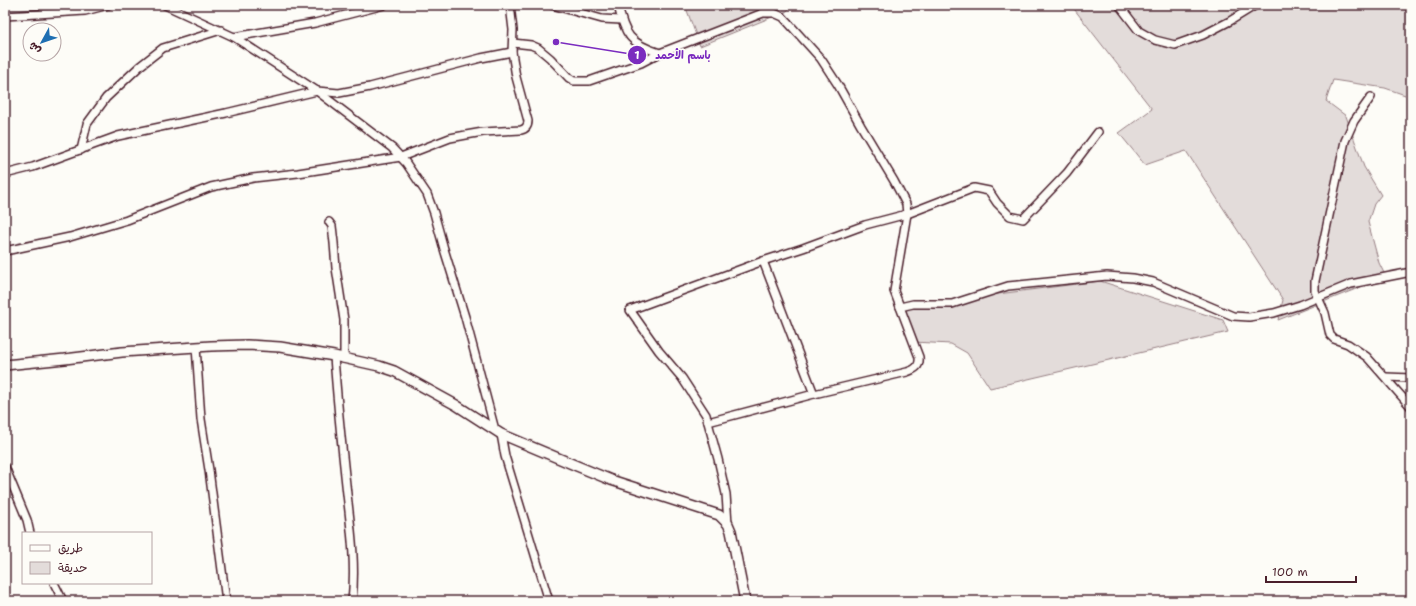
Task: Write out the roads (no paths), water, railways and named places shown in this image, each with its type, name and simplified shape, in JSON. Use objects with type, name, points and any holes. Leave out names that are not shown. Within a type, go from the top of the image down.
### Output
[{"type":"street","points":[[5,16],[85,11],[108,5]]},
{"type":"street","points":[[165,5],[234,37],[317,91],[392,148],[401,157],[426,194],[434,213],[505,456],[550,601]]},
{"type":"street","points":[[234,37],[315,23],[374,6],[384,5]]},
{"type":"street","points":[[5,251],[70,237],[127,220],[212,187],[254,178],[298,173],[401,157],[450,138],[483,132],[522,130],[527,127],[528,124],[516,78],[512,52],[513,43],[510,5]]},
{"type":"street","points":[[552,5],[602,19],[621,20]]},
{"type":"street","points":[[618,5],[621,20],[626,31],[633,39],[640,46],[660,53]]},
{"type":"street","points":[[1119,5],[1139,31],[1155,40],[1175,45],[1203,35],[1256,5]]},
{"type":"street","points":[[513,43],[531,45],[538,48],[570,78],[579,82],[596,79],[630,68],[660,53],[763,13],[774,13],[783,17],[821,59],[894,180],[906,204],[907,214],[894,291],[919,357],[920,363],[918,366],[907,372],[814,394],[708,422]]},
{"type":"street","points":[[80,150],[86,124],[106,98],[140,66],[163,48],[221,30]]},
{"type":"street","points":[[5,174],[32,167],[118,136],[317,91],[339,93],[370,87],[481,58],[512,52]]},
{"type":"street","points":[[1371,97],[1354,121],[1345,141],[1315,281],[1315,291],[1325,313],[1330,335],[1334,339],[1348,344],[1367,357],[1411,407]]},
{"type":"street","points":[[745,601],[731,531],[728,524],[726,494],[708,422],[701,406],[682,378],[646,335],[630,310],[763,261],[865,226],[907,214],[974,188],[989,191],[997,203],[1010,216],[1022,219],[1067,174],[1098,132]]},
{"type":"street","points":[[329,222],[332,226],[336,268],[344,320],[344,359]]},
{"type":"street","points":[[763,261],[814,394]]},
{"type":"street","points":[[900,307],[913,304],[952,304],[1008,286],[1107,276],[1133,278],[1153,282],[1233,316],[1249,317],[1274,313],[1351,284],[1411,272]]},
{"type":"street","points":[[5,365],[65,360],[122,352],[247,345],[280,347],[334,356],[379,366],[394,371],[456,405],[498,432],[611,480],[719,515],[728,524]]},
{"type":"street","points":[[196,347],[201,418],[226,601]]},
{"type":"street","points":[[334,356],[353,549],[352,601]]},
{"type":"street","points":[[1386,377],[1411,378]]},
{"type":"street","points":[[5,467],[30,532]]},
{"type":"street","points":[[54,584],[62,601]]},
{"type":"place","name":"باسم الأحمد","points":[[556,42]]}]
